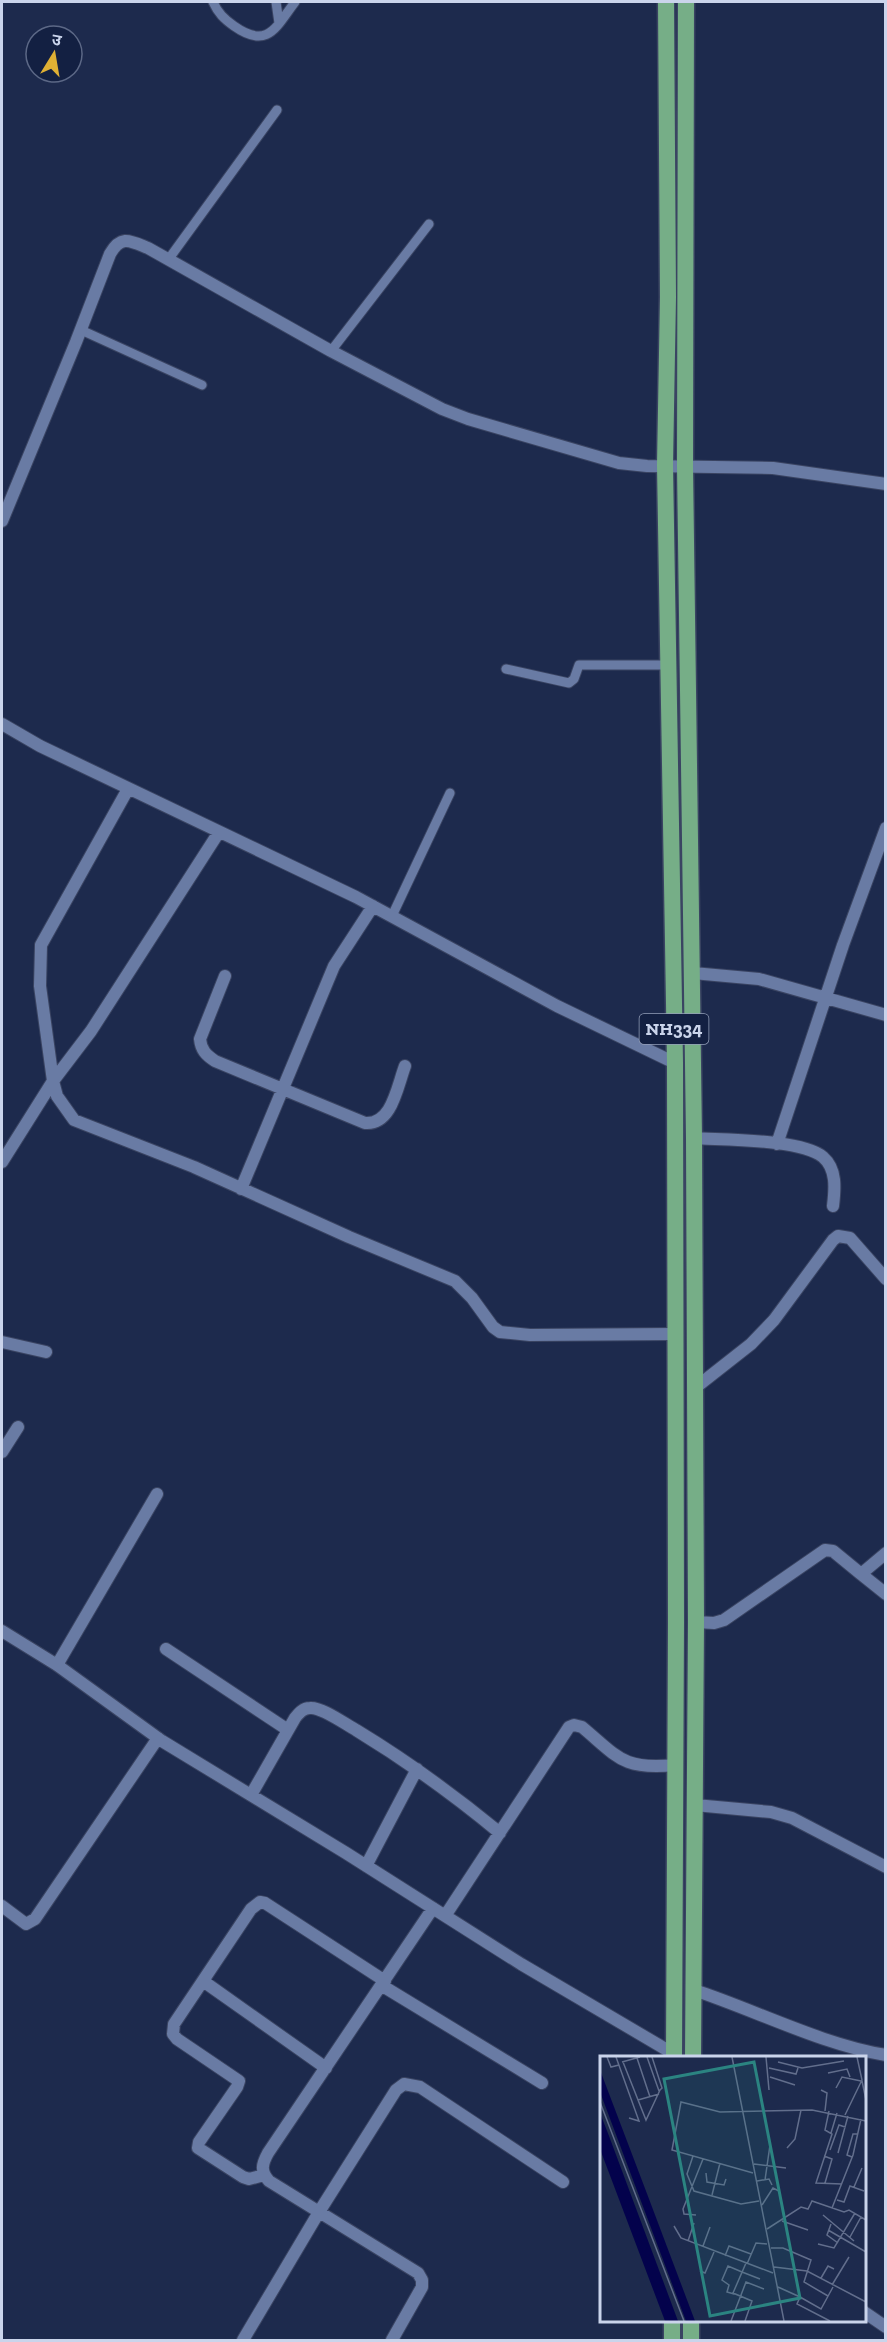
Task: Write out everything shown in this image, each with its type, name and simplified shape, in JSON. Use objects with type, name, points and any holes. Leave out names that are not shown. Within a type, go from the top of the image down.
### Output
[{"type":"highway","name":"NH334","points":[[666,2],[668,297],[665,465],[675,1063],[674,2055]]},
{"type":"highway","name":"NH334","points":[[686,2],[685,466],[693,973],[696,1622],[693,2056]]},
{"type":"highway","points":[[672,2321],[672,2340]]},
{"type":"highway","points":[[691,2321],[691,2340]]},
{"type":"street","points":[[2,521],[6,494],[81,330],[115,244],[123,241],[132,241],[331,351],[442,409],[468,419],[619,463],[773,468],[885,484]]},
{"type":"street","points":[[2,724],[40,746],[373,906],[557,1006],[675,1063]]},
{"type":"street","points":[[128,789],[41,945],[40,986],[53,1081],[57,1096],[74,1120],[194,1167],[455,1281],[472,1298],[493,1327],[500,1332],[530,1335],[675,1334]]},
{"type":"street","points":[[777,1144],[885,828]]},
{"type":"street","points":[[2,1162],[53,1081],[91,1031],[219,832]]},
{"type":"street","points":[[241,1189],[334,966],[373,906]]},
{"type":"street","points":[[693,973],[759,979],[885,1015]]},
{"type":"street","points":[[225,976],[202,1030],[201,1048],[215,1061],[365,1123],[374,1124],[382,1120],[387,1113],[405,1066]]},
{"type":"street","points":[[694,1138],[777,1144],[812,1150],[825,1158],[832,1170],[835,1185],[833,1206]]},
{"type":"street","points":[[695,1388],[751,1344],[774,1320],[838,1236],[850,1238],[885,1279]]},
{"type":"street","points":[[2,1342],[46,1352]]},
{"type":"street","points":[[2,1452],[18,1427]]},
{"type":"street","points":[[57,1665],[157,1494]]},
{"type":"street","points":[[696,1622],[714,1623],[724,1620],[825,1550],[833,1551],[885,1594]]},
{"type":"street","points":[[861,1574],[885,1553]]},
{"type":"street","points":[[2,1631],[57,1665],[158,1738],[521,1964],[674,2055]]},
{"type":"street","points":[[166,1649],[288,1730]]},
{"type":"street","points":[[251,1796],[288,1730],[302,1711],[310,1708],[318,1709],[417,1769],[500,1833]]},
{"type":"street","points":[[446,1916],[565,1731],[574,1725],[582,1726],[627,1763],[650,1767],[675,1765]]},
{"type":"street","points":[[2,1906],[26,1924],[35,1919],[158,1738]]},
{"type":"street","points":[[366,1866],[417,1769]]},
{"type":"street","points":[[695,1805],[771,1812],[792,1818],[885,1867]]},
{"type":"street","points":[[264,2175],[249,2179],[243,2177],[198,2148],[199,2142],[239,2083],[236,2078],[173,2034],[174,2024],[251,1909],[260,1902],[265,1903],[383,1983],[542,2083]]},
{"type":"street","points":[[392,2340],[422,2288],[422,2280],[418,2273],[264,2175],[262,2168],[268,2153],[433,1908]]},
{"type":"street","points":[[203,1981],[326,2068]]},
{"type":"street","points":[[694,1990],[836,2043],[885,2055]]},
{"type":"street","points":[[243,2340],[319,2212],[396,2090],[404,2084],[420,2087],[563,2182]]},
{"type":"street","points":[[866,2313],[885,2327]]},
{"type":"lane","points":[[213,2],[223,18],[248,36],[258,38],[267,35],[296,2]]},
{"type":"lane","points":[[276,2],[279,23]]},
{"type":"lane","points":[[168,260],[277,110]]},
{"type":"lane","points":[[331,351],[429,224]]},
{"type":"lane","points":[[81,330],[202,385]]},
{"type":"lane","points":[[506,669],[569,683],[574,679],[579,665],[667,665]]},
{"type":"lane","points":[[392,916],[450,793]]}]
